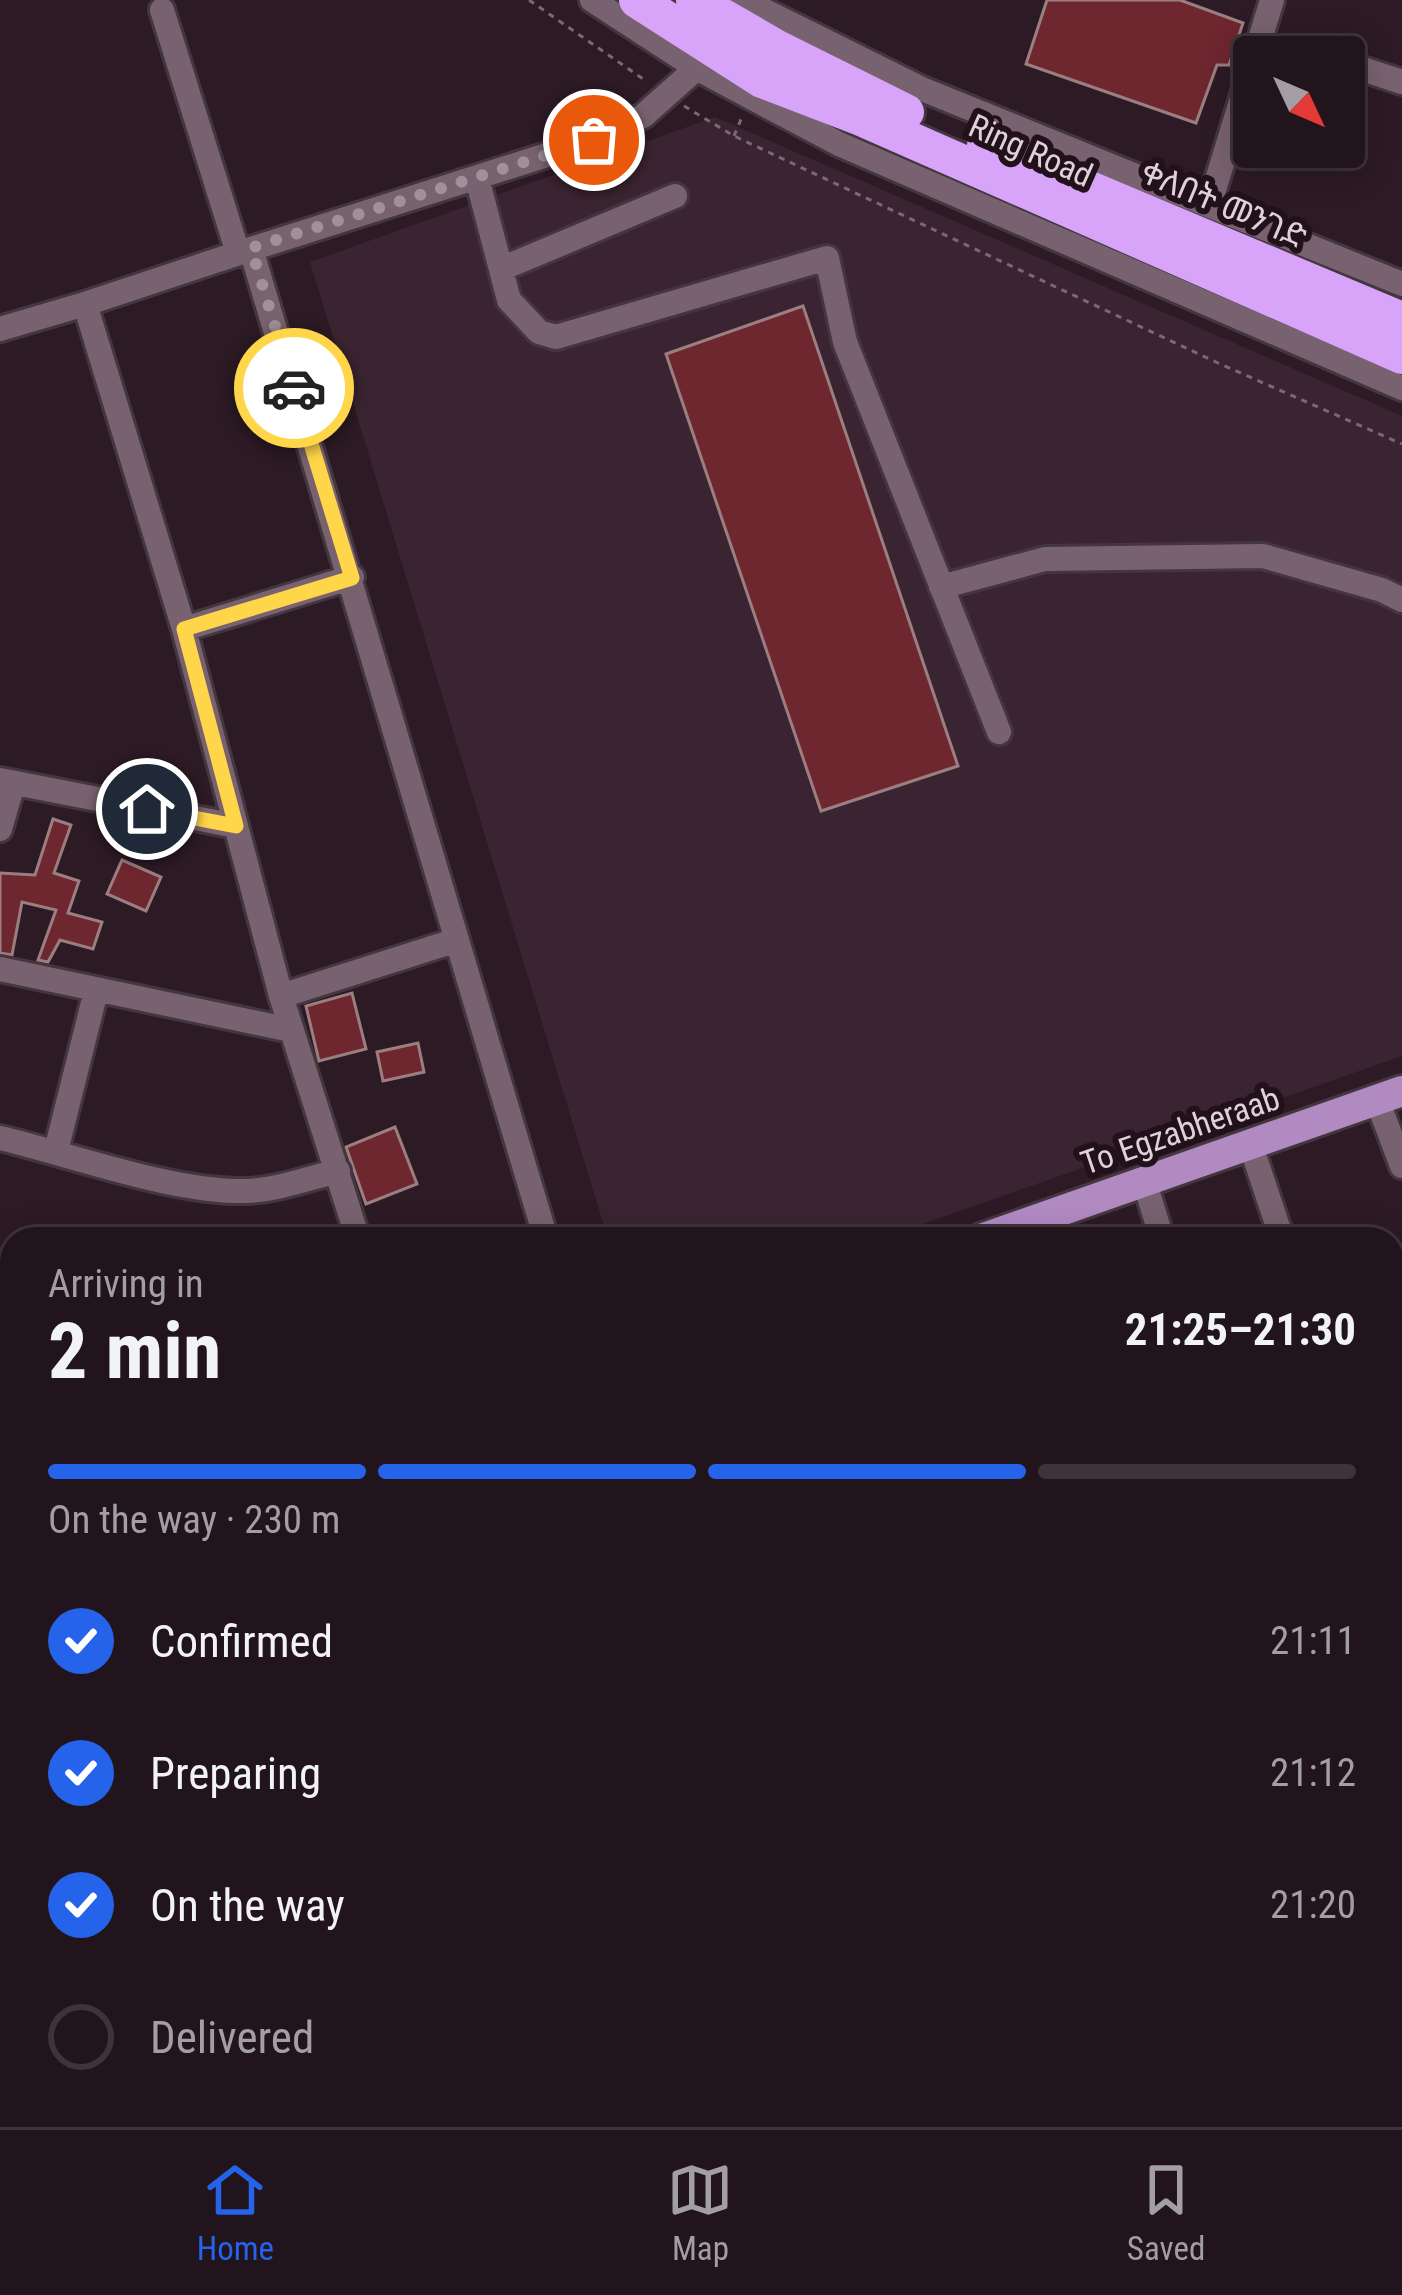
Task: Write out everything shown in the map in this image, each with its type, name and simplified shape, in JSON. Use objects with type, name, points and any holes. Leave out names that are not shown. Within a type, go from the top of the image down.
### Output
[{"type":"highway","name":"Ring Road","points":[[638,0],[721,36],[762,80],[861,118],[1402,356]]},
{"type":"highway","name":"ቀለበት መንገድ","points":[[694,0],[721,36],[1402,320]]},
{"type":"main road","name":"To Egzabheraab","points":[[1038,1227],[1144,1180],[1389,1096]]},
{"type":"street","points":[[592,0],[922,89],[1402,284]]},
{"type":"street","points":[[1262,36],[1272,0]]},
{"type":"street","points":[[163,10],[352,578],[542,1227]]},
{"type":"street","points":[[0,329],[594,140],[643,116],[668,97],[721,36]]},
{"type":"street","points":[[721,36],[839,144],[1402,388]]},
{"type":"street","points":[[1365,70],[1402,82]]},
{"type":"street","points":[[1210,203],[1233,135]]},
{"type":"street","points":[[477,178],[509,300],[539,332],[556,337],[827,258],[845,342],[999,732]]},
{"type":"street","points":[[501,269],[675,196]]},
{"type":"street","points":[[85,304],[184,629],[281,996],[354,1227]]},
{"type":"street","points":[[941,587],[1045,560],[1264,556],[1402,600]]},
{"type":"street","points":[[184,629],[352,578]]},
{"type":"street","points":[[0,830],[6,782],[236,826]]},
{"type":"street","points":[[281,996],[457,940]]},
{"type":"street","points":[[0,969],[291,1030]]},
{"type":"street","points":[[56,1151],[96,991]]},
{"type":"street","points":[[1389,1096],[1402,1166]]},
{"type":"street","points":[[0,1138],[142,1175],[227,1190],[271,1188],[338,1171]]},
{"type":"street","points":[[1250,1143],[1278,1227]]},
{"type":"street","points":[[1144,1180],[1158,1227]]},
{"type":"path","points":[[529,0],[668,97],[734,136],[1402,444]]},
{"type":"shaded area","points":[[715,117],[1402,416],[1402,1056],[914,1227],[604,1227],[310,262]]},
{"type":"building","points":[[1047,0],[1180,0],[1243,23],[1239,36],[1233,36],[1229,65],[1217,65],[1196,123],[1026,64]]},
{"type":"building","points":[[803,306],[958,766],[821,811],[666,354]]},
{"type":"building","points":[[53,819],[71,825],[54,873],[79,881],[68,913],[102,922],[93,949],[60,940],[48,962],[38,960],[56,910],[22,902],[12,955],[0,953],[0,873],[35,875]]},
{"type":"building","points":[[122,860],[161,877],[146,911],[107,894]]},
{"type":"building","points":[[352,993],[366,1049],[319,1061],[306,1006]]},
{"type":"building","points":[[418,1043],[424,1072],[383,1081],[377,1052]]},
{"type":"building","points":[[395,1127],[417,1184],[366,1204],[346,1147]]},
{"type":"way so far","points":[[294,388],[251,248],[594,140]]},
{"type":"route","points":[[147,809],[236,826],[184,629],[352,578],[294,388]]}]
